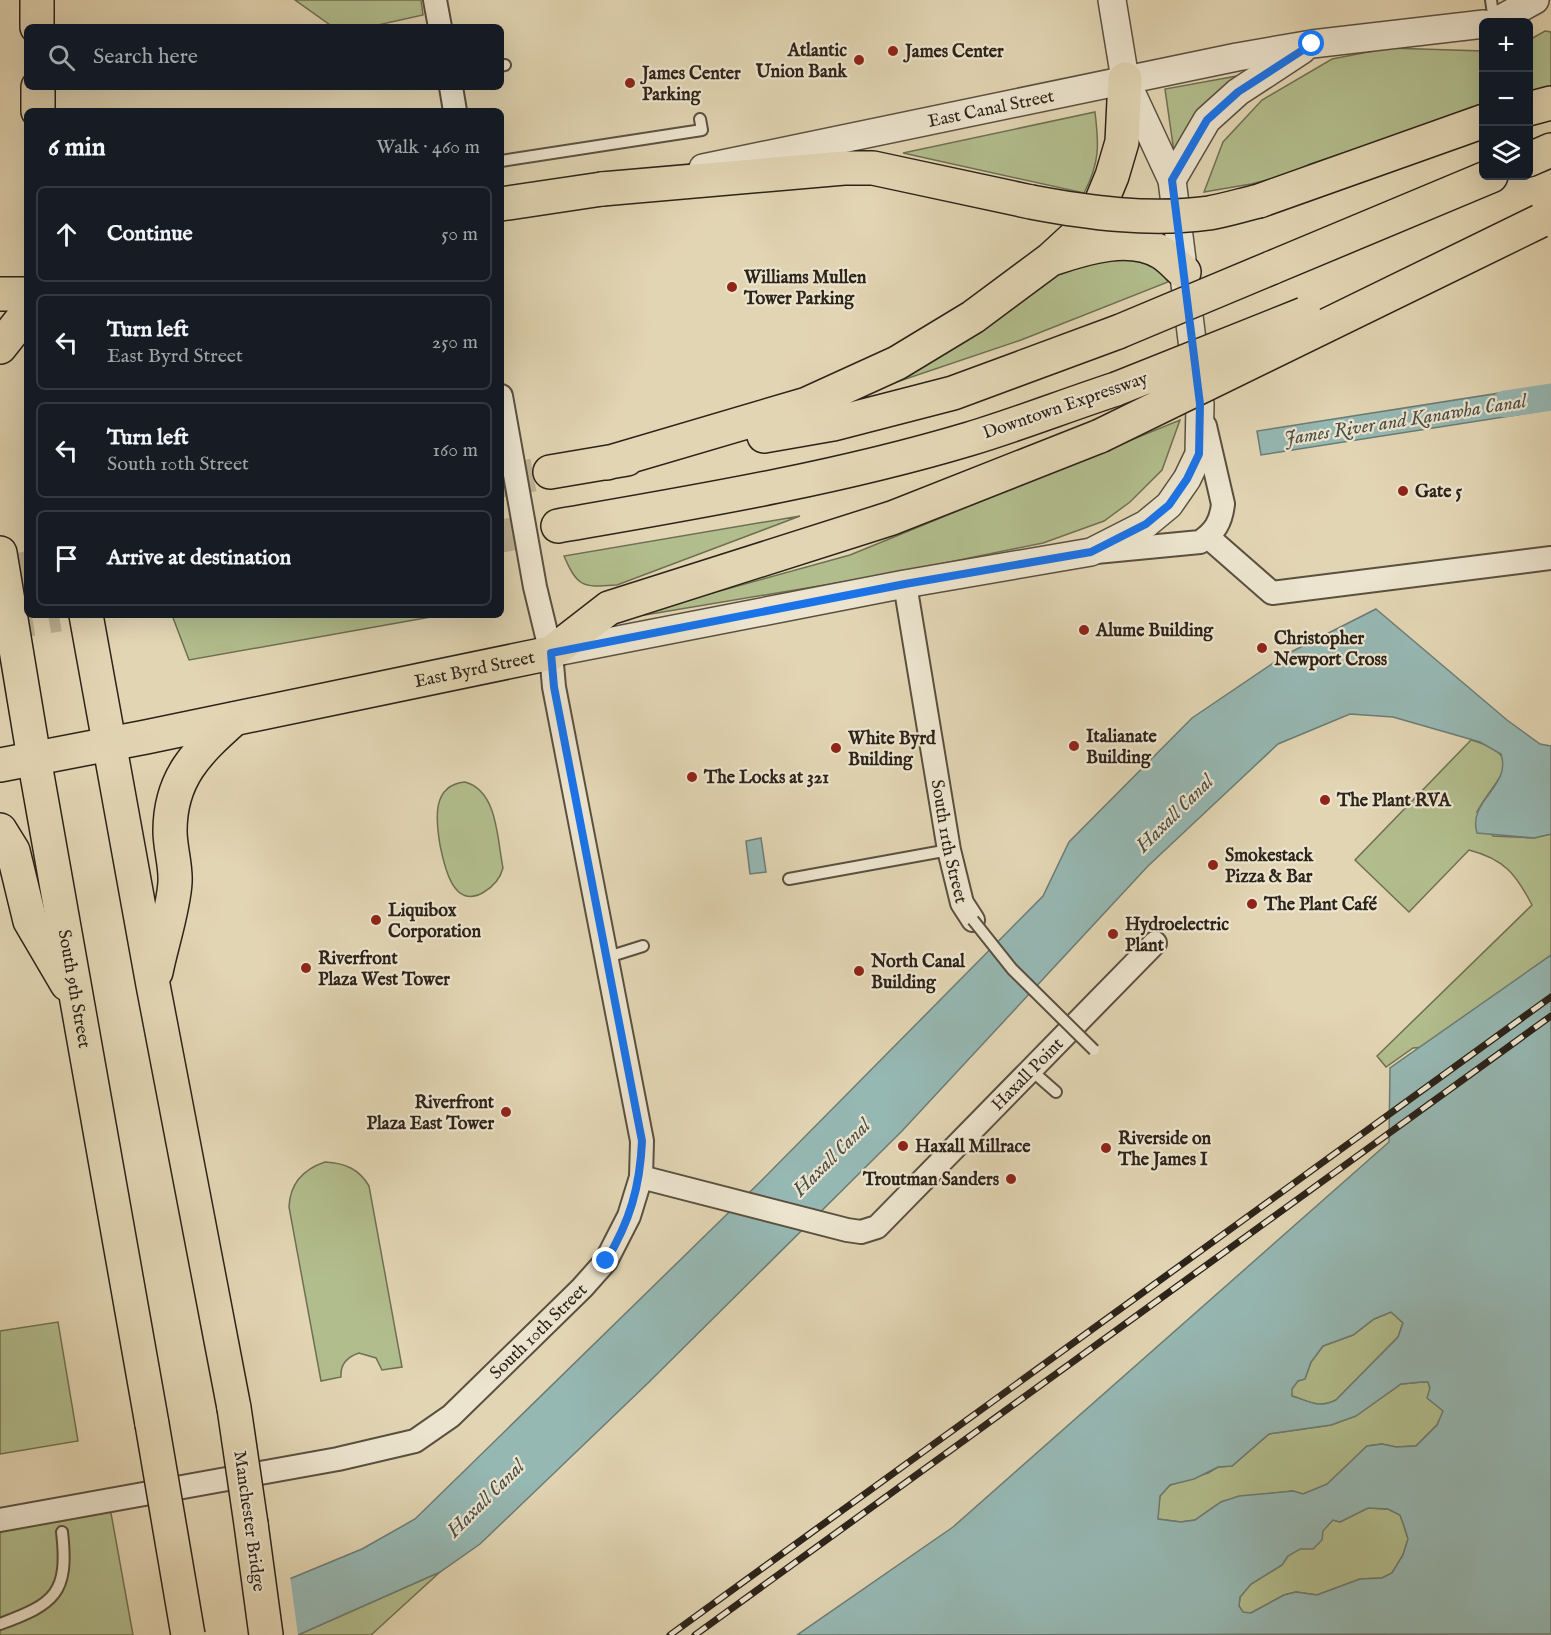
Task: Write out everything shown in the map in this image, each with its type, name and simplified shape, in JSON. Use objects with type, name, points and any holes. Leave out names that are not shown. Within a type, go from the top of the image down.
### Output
[{"type":"main road","points":[[37,0],[37,24]]},
{"type":"main road","points":[[607,463],[807,404],[897,363],[973,317],[1052,259],[1076,236],[1100,205],[1112,176],[1122,142],[1125,79]]},
{"type":"main road","points":[[38,90],[38,108]]},
{"type":"main road","points":[[1533,108],[1551,103]]},
{"type":"main road","points":[[602,189],[844,168],[873,168],[1031,202],[1104,213],[1151,216],[1209,213],[1259,201],[1479,123]]},
{"type":"main road","points":[[1533,158],[1551,150]]},
{"type":"main road","points":[[550,472],[844,421],[953,393],[1118,332],[1481,180]]},
{"type":"main road","name":"East Canal Street","points":[[504,204],[602,189]]},
{"type":"main road","points":[[551,653],[609,608],[892,518],[1100,436],[1545,218]]},
{"type":"main road","name":"Downtown Expressway","points":[[558,526],[734,495],[968,439],[1116,389],[1545,218]]},
{"type":"main road","points":[[1052,259],[1092,246],[1131,244],[1161,252],[1184,272]]},
{"type":"main road","points":[[0,294],[24,294]]},
{"type":"main road","points":[[0,347],[24,317]]},
{"type":"main road","name":"South 9th Street","points":[[0,553],[188,1635]]},
{"type":"main road","points":[[87,618],[153,985]]},
{"type":"main road","name":"East Byrd Street","points":[[0,765],[551,653]]},
{"type":"main road","points":[[153,985],[175,882],[170,829],[174,796],[183,773],[194,757],[234,719]]},
{"type":"main road","points":[[0,830],[13,851],[30,921],[79,1004]]},
{"type":"main road","name":"Manchester Bridge","points":[[153,985],[234,1408],[266,1635]]},
{"type":"street","points":[[435,0],[439,24]]},
{"type":"street","name":"East Byrd Street","points":[[551,653],[905,584],[1091,552],[1200,542],[1208,537],[1217,526],[1223,504],[1200,404],[1172,180],[1125,79],[1112,0]]},
{"type":"street","points":[[1502,18],[1535,0]]},
{"type":"street","points":[[1541,0],[1551,6]]},
{"type":"street","name":"East Canal Street","points":[[602,189],[1125,79],[1312,44],[1479,25]]},
{"type":"street","points":[[1172,180],[1207,120],[1238,92],[1312,44]]},
{"type":"street","points":[[452,90],[454,108]]},
{"type":"street","name":"East Byrd Street","points":[[1091,552],[1146,524],[1169,505],[1187,479],[1199,454],[1200,404]]},
{"type":"street","name":"South 10th Street","points":[[0,1520],[315,1464],[415,1441],[451,1416],[582,1288],[606,1261],[629,1216],[641,1177],[642,1141],[554,687],[551,653],[535,587],[504,413]]},
{"type":"street","points":[[1208,537],[1272,593],[1551,558]]},
{"type":"street","name":"South 11th Street","points":[[905,584],[949,850],[962,903],[973,920]]},
{"type":"street","name":"Haxall Point","points":[[641,1177],[847,1230],[861,1232],[877,1227],[1155,942]]},
{"type":"lane","points":[[1491,0],[1494,18]]},
{"type":"lane","points":[[504,161],[702,130],[700,119]]},
{"type":"lane","points":[[789,879],[949,850]]},
{"type":"lane","name":"South 11th Street","points":[[973,920],[1012,969],[1094,1050]]},
{"type":"lane","points":[[608,957],[643,946]]},
{"type":"lane","points":[[1031,1070],[1056,1092]]},
{"type":"lane","points":[[0,1624],[38,1610],[50,1598],[62,1579],[65,1560],[62,1532]]},
{"type":"green space","points":[[295,0],[421,0],[423,15],[382,24],[329,24]]},
{"type":"green space","points":[[1545,31],[1551,32],[1551,87],[1533,91],[1533,72],[1533,38]]},
{"type":"green space","points":[[1389,48],[1479,51],[1479,108],[1310,164],[1287,175],[1204,192],[1223,142],[1262,100],[1332,59]]},
{"type":"green space","points":[[1248,74],[1174,152],[1165,89]]},
{"type":"green space","points":[[1095,112],[1096,162],[1084,193],[903,153]]},
{"type":"green space","points":[[1134,259],[1157,265],[1168,282],[1021,340],[867,392],[1075,261]]},
{"type":"green space","points":[[1180,420],[1162,470],[1130,502],[1104,521],[1043,543],[896,573],[645,615],[636,614],[850,555]]},
{"type":"green space","points":[[800,516],[617,585],[583,584],[574,575],[564,556]]},
{"type":"green space","points":[[173,618],[425,618],[189,660]]},
{"type":"green space","points":[[1471,740],[1500,754],[1504,762],[1498,780],[1477,812],[1493,836],[1534,838],[1551,834],[1551,959],[1428,1047],[1413,1048],[1386,1067],[1377,1056],[1532,905],[1508,869],[1491,858],[1469,850],[1409,912],[1355,860]]},
{"type":"green space","points":[[465,782],[476,787],[490,806],[497,830],[503,868],[494,885],[473,896],[458,891],[452,883],[444,863],[437,825],[441,797],[454,785]]},
{"type":"green space","points":[[325,1162],[351,1168],[361,1175],[369,1186],[402,1367],[382,1370],[376,1358],[359,1353],[345,1362],[341,1377],[321,1381],[289,1207],[295,1184],[305,1173]]},
{"type":"green space","points":[[1391,1312],[1403,1323],[1398,1337],[1336,1400],[1319,1404],[1292,1396],[1291,1389],[1298,1381],[1305,1379],[1311,1362],[1323,1346],[1353,1335],[1374,1319]]},
{"type":"green space","points":[[58,1322],[78,1441],[0,1454],[0,1331]]},
{"type":"green space","points":[[1428,1382],[1434,1402],[1444,1411],[1437,1425],[1416,1446],[1396,1447],[1382,1444],[1367,1446],[1327,1485],[1303,1494],[1293,1491],[1239,1497],[1221,1502],[1195,1520],[1181,1522],[1157,1519],[1160,1496],[1170,1485],[1208,1473],[1218,1467],[1232,1466],[1269,1434],[1331,1425],[1355,1416],[1401,1384]]},
{"type":"green space","points":[[109,1502],[133,1635],[0,1635],[0,1520]]},
{"type":"green space","points":[[1368,1508],[1388,1509],[1400,1515],[1408,1539],[1403,1555],[1392,1573],[1382,1578],[1360,1579],[1317,1595],[1296,1592],[1284,1595],[1251,1613],[1243,1613],[1239,1606],[1240,1597],[1251,1584],[1282,1565],[1288,1556],[1333,1520],[1340,1522]]},
{"type":"green space","points":[[440,1572],[371,1635],[298,1635]]},
{"type":"water","name":"James River and Kanawha Canal","points":[[1538,387],[1542,411],[1261,455],[1257,431]]},
{"type":"water","name":"Haxall Canal","points":[[1376,609],[1507,720],[1540,744],[1551,746],[1551,834],[1534,838],[1477,833],[1478,811],[1496,785],[1503,766],[1501,754],[1480,742],[1393,717],[1350,714],[1278,744],[1148,866],[902,1131],[648,1383],[480,1544],[440,1572],[298,1635],[154,1635],[362,1549],[415,1519],[761,1181],[1043,896],[1069,842],[1192,718],[1285,655]]},
{"type":"water","points":[[761,838],[766,872],[750,874],[746,841]]},
{"type":"water","points":[[1551,955],[1551,1634],[797,1635],[953,1527],[1389,1142],[1390,1068]],"holes":[[[1391,1312],[1403,1323],[1398,1337],[1336,1400],[1319,1404],[1292,1396],[1292,1389],[1298,1381],[1305,1379],[1311,1362],[1323,1346],[1353,1335],[1374,1319]],[[1428,1382],[1430,1388],[1427,1398],[1443,1411],[1437,1425],[1416,1446],[1396,1447],[1382,1444],[1367,1446],[1327,1484],[1303,1494],[1293,1491],[1239,1496],[1221,1502],[1195,1520],[1181,1522],[1158,1519],[1160,1496],[1170,1485],[1194,1479],[1218,1467],[1232,1466],[1269,1434],[1331,1425],[1356,1416],[1401,1384]],[[1368,1508],[1388,1509],[1400,1515],[1408,1539],[1403,1555],[1392,1573],[1382,1578],[1360,1579],[1317,1595],[1296,1592],[1284,1595],[1251,1613],[1243,1612],[1239,1606],[1240,1597],[1251,1584],[1282,1565],[1288,1556],[1300,1549],[1313,1549],[1322,1540],[1323,1531],[1333,1520],[1340,1522]]]},
{"type":"pier","points":[[290,1576],[298,1635],[151,1635],[153,1632]]},
{"type":"waterway","name":"James River and Kanawha Canal","points":[[1505,404],[1551,397]]},
{"type":"tunnel","points":[[504,480],[550,472]]},
{"type":"tunnel","points":[[504,535],[558,526]]},
{"type":"tunnel","points":[[0,573],[24,569]]},
{"type":"tunnel","points":[[0,625],[41,618]]},
{"type":"railway","points":[[670,1635],[1551,997]]},
{"type":"railway","points":[[695,1635],[1551,1016]]},
{"type":"place","name":"James Center","points":[[893,51]]},
{"type":"place","name":"Atlantic Union Bank","points":[[859,60]]},
{"type":"place","name":"James Center Parking","points":[[630,83]]},
{"type":"place","name":"Williams Mullen Tower Parking","points":[[732,287]]},
{"type":"place","name":"Gate 5","points":[[1403,491]]},
{"type":"place","name":"Alume Building","points":[[1084,630]]},
{"type":"place","name":"Christopher Newport Cross","points":[[1262,648]]},
{"type":"place","name":"Italianate Building","points":[[1074,746]]},
{"type":"place","name":"White Byrd Building","points":[[836,748]]},
{"type":"place","name":"The Locks at 321","points":[[692,777]]},
{"type":"place","name":"The Plant RVA","points":[[1325,800]]},
{"type":"place","name":"Smokestack Pizza & Bar","points":[[1213,865]]},
{"type":"place","name":"The Plant Café","points":[[1252,904]]},
{"type":"place","name":"Liquibox Corporation","points":[[376,920]]},
{"type":"place","name":"Hydroelectric Plant","points":[[1113,934]]},
{"type":"place","name":"Riverfront Plaza West Tower","points":[[306,968]]},
{"type":"place","name":"North Canal Building","points":[[859,971]]},
{"type":"place","name":"Riverfront Plaza East Tower","points":[[506,1112]]},
{"type":"place","name":"Haxall Millrace","points":[[903,1146]]},
{"type":"place","name":"Riverside on The James I","points":[[1106,1148]]},
{"type":"place","name":"Troutman Sanders","points":[[1011,1179]]},
{"type":"route","points":[[606,1261],[629,1216],[641,1177],[642,1141],[554,687],[551,653],[905,584],[1091,552],[1146,524],[1169,505],[1187,479],[1199,454],[1201,434],[1200,404],[1172,180],[1187,150],[1207,120],[1238,92],[1312,44]]}]
